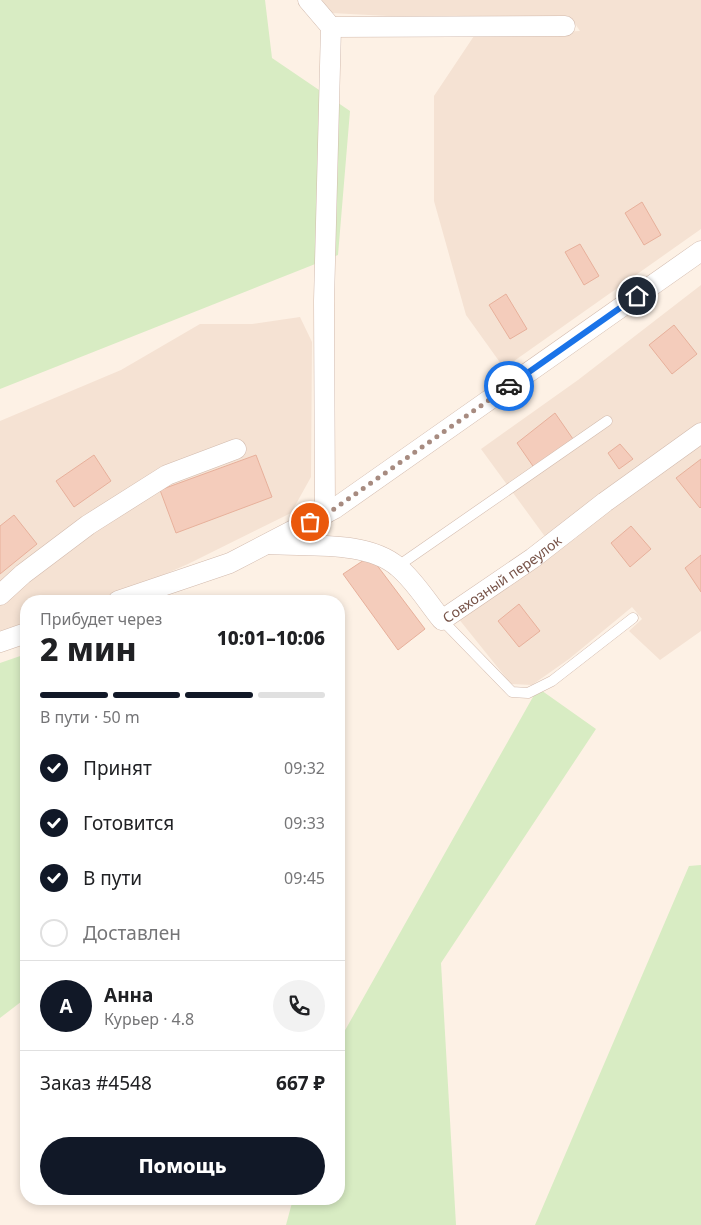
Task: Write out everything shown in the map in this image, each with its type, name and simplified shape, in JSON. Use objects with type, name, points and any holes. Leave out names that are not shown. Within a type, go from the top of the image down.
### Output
[{"type":"street","points":[[308,0],[331,27],[324,301],[325,514]]},
{"type":"street","points":[[331,27],[565,26]]},
{"type":"street","points":[[136,595],[230,563],[334,509],[701,252]]},
{"type":"street","name":"Совхозный переулок","points":[[268,544],[328,546],[368,551],[398,566],[442,620],[533,558],[604,502],[701,432]]},
{"type":"street","points":[[0,595],[23,574],[88,525],[167,475],[236,449]]},
{"type":"street","points":[[0,642],[20,635]]},
{"type":"lane","points":[[398,566],[607,421]]},
{"type":"lane","points":[[442,620],[512,692],[528,693],[552,681],[633,618]]},
{"type":"shaded area","points":[[322,0],[701,0],[701,229],[504,368],[466,315],[434,201],[434,96],[474,36],[580,31],[572,19],[426,18],[331,13]]},
{"type":"shaded area","points":[[701,285],[701,428],[546,538],[481,449],[578,380]]},
{"type":"shaded area","points":[[300,317],[312,342],[311,477],[291,513],[188,564],[118,595],[20,595],[20,639],[0,647],[0,421],[121,370],[200,324],[252,324]]},
{"type":"shaded area","points":[[701,442],[701,631],[660,660],[629,631],[642,619],[632,607],[569,659],[532,685],[511,684],[458,618],[576,538],[620,501]]},
{"type":"green space","points":[[0,0],[265,0],[272,58],[350,111],[338,255],[0,389]]},
{"type":"green space","points":[[20,656],[20,1003],[0,1018],[0,663]]},
{"type":"green space","points":[[538,688],[596,729],[441,963],[456,1225],[286,1225],[291,1205],[345,1205],[345,1030]]},
{"type":"green space","points":[[701,865],[701,1225],[535,1225],[689,866]]},
{"type":"building","points":[[642,202],[661,235],[644,245],[625,213]]},
{"type":"building","points":[[580,244],[599,276],[584,285],[565,252]]},
{"type":"building","points":[[506,294],[527,329],[510,339],[489,305]]},
{"type":"building","points":[[674,325],[697,354],[672,374],[649,345]]},
{"type":"building","points":[[555,413],[573,439],[535,469],[517,443]]},
{"type":"building","points":[[620,444],[633,459],[619,469],[608,453]]},
{"type":"building","points":[[94,455],[111,481],[74,507],[56,481]]},
{"type":"building","points":[[256,455],[272,497],[176,533],[160,490]]},
{"type":"building","points":[[701,459],[701,507],[700,508],[676,478]]},
{"type":"building","points":[[14,515],[37,544],[0,574],[0,526]]},
{"type":"building","points":[[631,526],[651,549],[630,567],[611,543]]},
{"type":"building","points":[[701,555],[701,592],[685,568]]},
{"type":"building","points":[[370,556],[425,629],[398,650],[343,574]]},
{"type":"building","points":[[519,604],[540,631],[519,647],[498,621]]},
{"type":"way so far","points":[[310,522],[334,509],[509,386]]},
{"type":"route","points":[[509,386],[637,296]]}]
